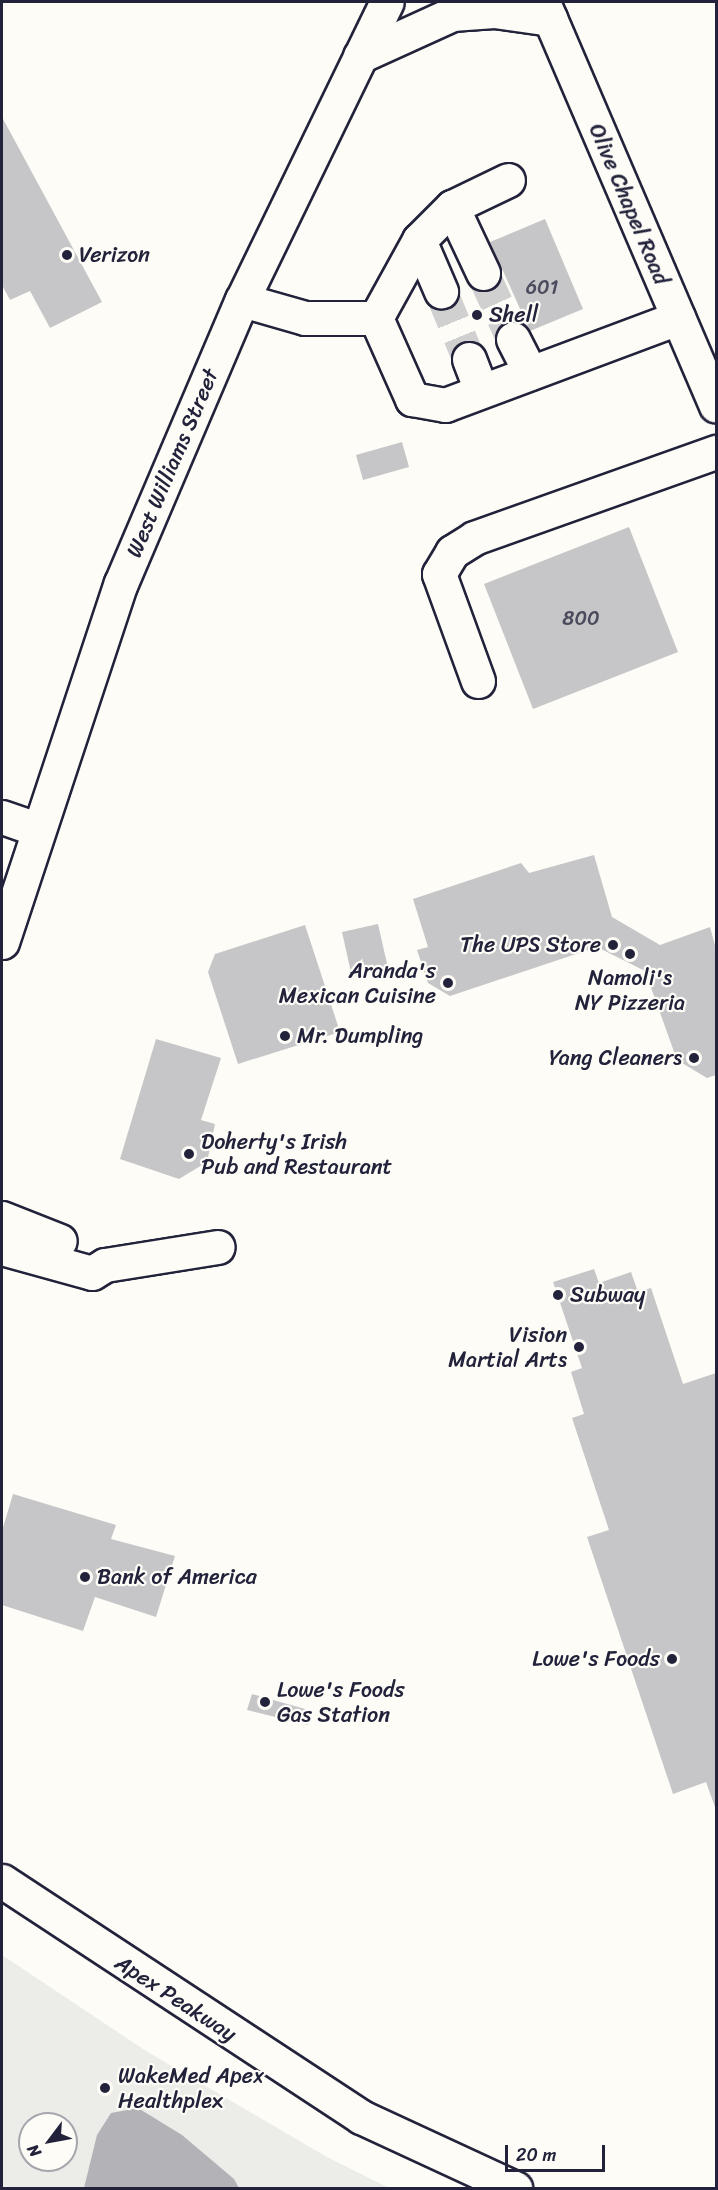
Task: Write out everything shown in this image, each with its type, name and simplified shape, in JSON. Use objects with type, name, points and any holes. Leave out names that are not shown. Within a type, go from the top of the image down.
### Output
[{"type":"main road","name":"West Williams Street","points":[[2,942],[11,876],[37,829],[121,583],[242,300],[387,2]]},
{"type":"main road","points":[[360,56],[452,14],[546,10]]},
{"type":"main road","name":"Olive Chapel Road","points":[[546,10],[717,405]]},
{"type":"main road","points":[[376,318],[419,240],[452,207],[508,180]]},
{"type":"main road","points":[[452,207],[483,273]]},
{"type":"main road","points":[[419,240],[441,291]]},
{"type":"main road","points":[[242,300],[305,318],[376,318]]},
{"type":"main road","points":[[376,318],[412,399],[445,405],[678,318]]},
{"type":"main road","points":[[513,339],[530,374]]},
{"type":"main road","points":[[469,359],[481,391]]},
{"type":"main road","points":[[478,681],[439,574],[452,552],[474,538],[717,452]]},
{"type":"main road","points":[[2,817],[37,829]]},
{"type":"main road","points":[[2,1218],[93,1251],[105,1265]]},
{"type":"main road","points":[[2,1248],[92,1273],[105,1265],[218,1247]]},
{"type":"main road","name":"Apex Peakway","points":[[2,1881],[361,2117],[515,2188]]},
{"type":"shaded area","name":"WakeMed Apex Healthplex","points":[[2,1955],[146,2051],[327,2157],[389,2188],[2,2188]]},
{"type":"shaded area","points":[[138,2108],[182,2135],[234,2179],[239,2188],[84,2188],[97,2135],[111,2113]]},
{"type":"building","points":[[2,117],[102,302],[50,328],[30,291],[10,300],[2,285]]},
{"type":"building","points":[[545,219],[583,309],[530,331],[490,242]]},
{"type":"building","points":[[402,442],[409,467],[363,480],[356,455]]},
{"type":"building","points":[[629,527],[678,652],[533,709],[484,584]]},
{"type":"building","points":[[594,855],[612,917],[660,945],[710,927],[716,949],[716,1075],[707,1078],[677,1060],[645,971],[597,947],[450,996],[428,983],[417,950],[428,947],[413,899],[521,863],[529,873]]},
{"type":"building","points":[[378,924],[388,968],[352,977],[342,932]]},
{"type":"building","points":[[305,925],[340,1032],[238,1064],[208,972],[215,954]]},
{"type":"building","points":[[156,1039],[221,1058],[201,1120],[215,1124],[207,1162],[179,1179],[120,1159]]},
{"type":"building","name":"Lowe's Foods","points":[[594,1269],[599,1283],[631,1272],[638,1292],[651,1288],[683,1384],[716,1373],[716,1810],[706,1782],[673,1794],[587,1537],[609,1530],[572,1418],[584,1414],[571,1372],[582,1368],[553,1282]]},
{"type":"building","name":"Bank of America","points":[[13,1494],[116,1525],[111,1539],[175,1556],[156,1617],[95,1597],[83,1631],[2,1605],[2,1531]]},
{"type":"building","name":"Lowe's Foods Gas Station","points":[[252,1694],[312,1711],[308,1725],[247,1710]]},
{"type":"tunnel","points":[[483,273],[513,339]]},
{"type":"tunnel","points":[[441,291],[469,359]]},
{"type":"place","name":"Verizon","points":[[67,255]]},
{"type":"place","name":"Shell","points":[[477,315]]},
{"type":"place","name":"The UPS Store","points":[[613,945]]},
{"type":"place","name":"Namoli's NY Pizzeria","points":[[630,954]]},
{"type":"place","name":"Aranda's Mexican Cuisine","points":[[448,983]]},
{"type":"place","name":"Mr. Dumpling","points":[[285,1036]]},
{"type":"place","name":"Yang Cleaners","points":[[694,1058]]},
{"type":"place","name":"Doherty's Irish Pub and Restaurant","points":[[189,1154]]},
{"type":"place","name":"Subway","points":[[558,1295]]},
{"type":"place","name":"Vision Martial Arts","points":[[579,1347]]},
{"type":"place","name":"Bank of America","points":[[85,1577]]},
{"type":"place","name":"Lowe's Foods","points":[[672,1659]]},
{"type":"place","name":"Lowe's Foods Gas Station","points":[[265,1702]]},
{"type":"place","name":"WakeMed Apex Healthplex","points":[[105,2088]]}]
